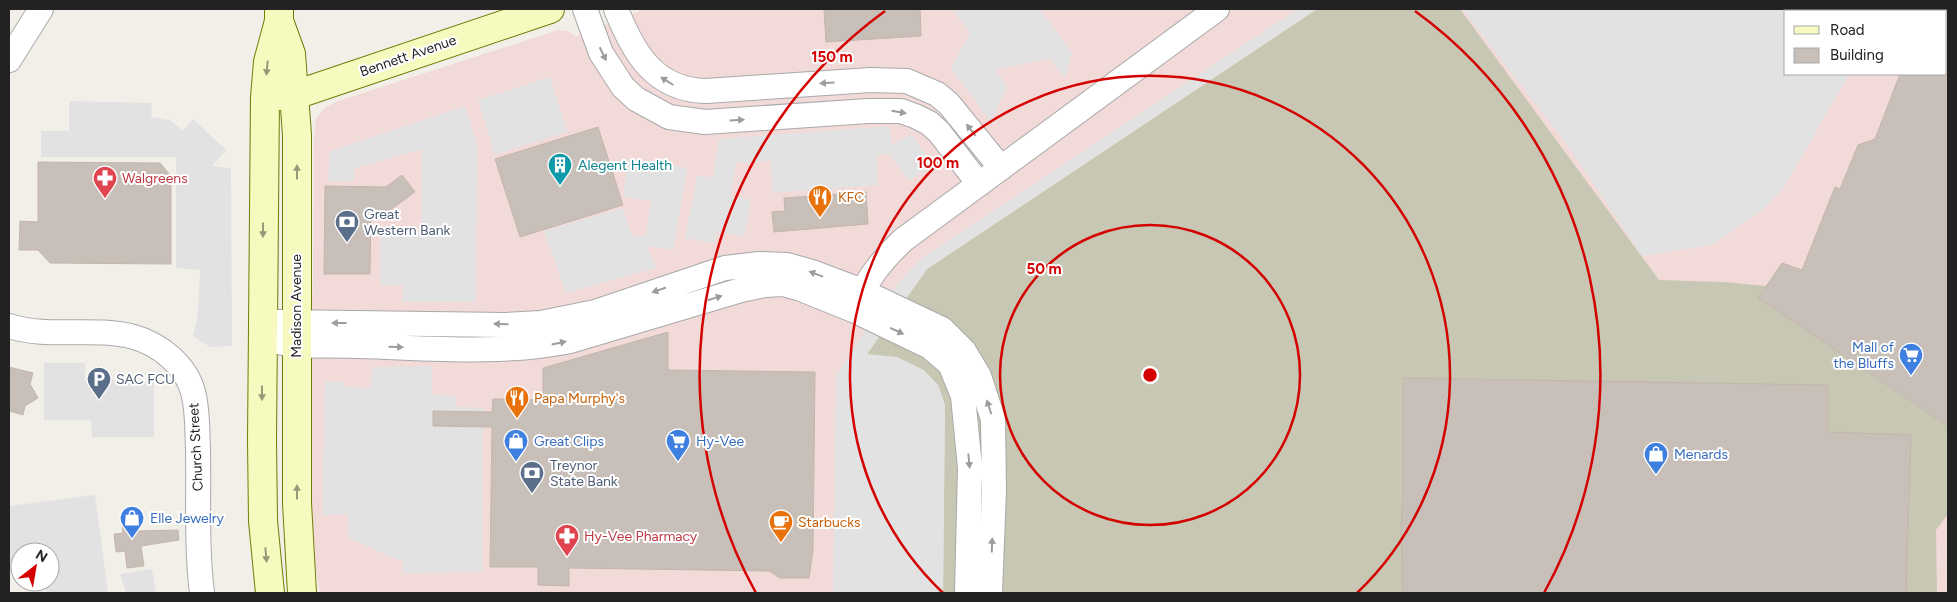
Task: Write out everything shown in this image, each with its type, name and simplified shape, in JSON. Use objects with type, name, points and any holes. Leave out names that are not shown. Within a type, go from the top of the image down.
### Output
[{"type":"main road","name":"Bennett Avenue","points":[[265,97],[295,95],[550,9]]},
{"type":"main road","name":"Madison Avenue","points":[[279,15],[291,54],[297,135],[297,503],[302,593]]},
{"type":"main road","name":"Madison Avenue","points":[[270,593],[263,521],[265,97],[268,62],[279,15]]},
{"type":"street","points":[[9,60],[41,9]]},
{"type":"street","points":[[585,9],[601,53],[623,87],[653,110],[669,117],[705,122],[877,110],[901,111],[915,116],[939,132],[978,184]]},
{"type":"street","points":[[616,9],[632,46],[640,57],[658,75],[676,87],[706,91],[871,80],[907,81],[937,94],[949,104],[1001,168]]},
{"type":"street","points":[[858,300],[878,265],[898,246],[978,184],[1217,9]]},
{"type":"street","points":[[263,334],[279,342],[297,334],[477,348],[545,346],[741,290],[765,285],[783,284],[858,300],[942,329],[964,351],[979,376],[993,419],[994,490],[990,593]]},
{"type":"street","points":[[858,300],[930,347],[950,364],[963,396],[970,468],[967,593]]},
{"type":"street","name":"Church Street","points":[[9,326],[37,332],[114,333],[135,337],[171,358],[184,372],[193,391],[197,415],[198,536],[202,593]]},
{"type":"shaded area","name":"Mall of the Bluffs","points":[[641,9],[1948,9],[1948,593],[320,593],[313,554],[310,501],[310,374],[314,136],[316,118],[325,108],[335,102],[558,30],[567,31],[576,36],[638,12]]},
{"type":"shaded area","points":[[952,9],[1040,9],[1072,53],[1065,79],[1049,58],[996,70],[1007,87],[991,122],[951,68],[970,33]]},
{"type":"shaded area","points":[[1298,9],[1317,9],[927,269],[867,354],[897,357],[924,370],[938,385],[945,405],[943,593],[833,593],[836,375],[895,287],[919,260]]},
{"type":"shaded area","name":"Mall of the Bluffs","points":[[1317,9],[1460,9],[1659,280],[1723,282],[1766,286],[1758,298],[1948,426],[1948,514],[1936,530],[1937,593],[943,593],[945,405],[938,385],[867,354],[927,269]]},
{"type":"shaded area","points":[[1462,9],[1885,9],[1784,10],[1784,75],[1848,75],[1785,186],[1765,208],[1712,245],[1642,256],[1571,150]]},
{"type":"shaded area","points":[[550,77],[567,132],[495,155],[478,100]]},
{"type":"shaded area","points":[[69,101],[152,103],[151,117],[170,120],[183,131],[193,119],[226,150],[212,166],[231,168],[232,346],[210,347],[193,336],[198,314],[200,270],[176,268],[176,157],[41,157],[41,131],[69,131]]},
{"type":"shaded area","points":[[465,106],[477,144],[476,302],[402,302],[403,286],[380,285],[380,232],[421,232],[422,149],[355,168],[354,181],[328,182],[330,151]]},
{"type":"shaded area","points":[[889,126],[892,146],[911,134],[933,164],[909,181],[889,154],[877,155],[878,185],[772,193],[771,161],[736,163],[730,196],[751,200],[744,237],[716,232],[714,243],[685,238],[697,176],[713,177],[719,139]]},
{"type":"shaded area","points":[[629,158],[687,168],[673,250],[647,246],[656,268],[566,293],[544,231],[623,208],[633,238],[646,234],[651,201],[623,197]]},
{"type":"shaded area","name":"SAC FCU","points":[[44,363],[85,363],[85,380],[154,380],[154,437],[92,437],[91,420],[44,420]]},
{"type":"shaded area","points":[[432,366],[432,395],[456,396],[456,407],[483,408],[482,572],[403,573],[403,562],[348,538],[348,515],[322,515],[325,382],[343,381],[343,387],[371,388],[372,367]]},
{"type":"shaded area","points":[[95,495],[108,593],[47,593],[60,592],[60,542],[10,542],[9,572],[9,506]]},
{"type":"shaded area","points":[[152,569],[156,593],[126,593],[120,574]]},
{"type":"building","points":[[824,9],[920,9],[921,36],[826,42]]},
{"type":"building","points":[[1948,74],[1948,426],[1758,298],[1782,263],[1802,270],[1835,187],[1840,189],[1858,145],[1875,139],[1900,75]]},
{"type":"building","name":"Alegent Health","points":[[598,127],[623,205],[520,237],[495,159]]},
{"type":"building","name":"Walgreens","points":[[38,162],[160,163],[171,176],[171,264],[50,263],[38,250],[19,250],[20,221],[38,222]]},
{"type":"building","name":"Great Western Bank","points":[[402,175],[415,192],[386,213],[371,213],[370,274],[324,274],[325,186],[386,187]]},
{"type":"building","name":"KFC","points":[[866,192],[868,224],[774,232],[772,212],[785,211],[784,198]]},
{"type":"building","name":"Hy-Vee","points":[[668,332],[668,370],[815,372],[813,550],[809,578],[780,578],[769,571],[569,568],[569,586],[538,585],[538,567],[490,567],[492,427],[433,426],[433,411],[492,412],[493,399],[543,400],[543,368]]},
{"type":"building","points":[[9,367],[33,373],[30,384],[38,398],[25,406],[23,415],[9,411]]},
{"type":"building","name":"Menards","points":[[1403,378],[1828,385],[1828,432],[1911,435],[1906,593],[1403,593],[1401,527],[1403,500]]},
{"type":"building","name":"Elle Jewelry","points":[[136,511],[139,531],[178,530],[179,540],[141,546],[144,566],[127,568],[125,551],[116,552],[114,534],[123,533],[121,513]]},
{"type":"place","name":"Alegent Health","points":[[560,186]]},
{"type":"place","name":"Walgreens","points":[[105,199]]},
{"type":"place","name":"KFC","points":[[820,218]]},
{"type":"place","name":"Great Western Bank","points":[[347,243]]},
{"type":"place","name":"Mall of the Bluffs","points":[[1911,376]]},
{"type":"place","name":"SAC FCU","points":[[99,400]]},
{"type":"place","name":"Papa Murphy's","points":[[517,419]]},
{"type":"place","name":"Great Clips","points":[[516,462]]},
{"type":"place","name":"Hy-Vee","points":[[678,462]]},
{"type":"place","name":"Menards","points":[[1656,475]]},
{"type":"place","name":"Treynor State Bank","points":[[532,494]]},
{"type":"place","name":"Elle Jewelry","points":[[132,539]]},
{"type":"place","name":"Starbucks","points":[[781,543]]},
{"type":"place","name":"Hy-Vee Pharmacy","points":[[567,557]]}]
